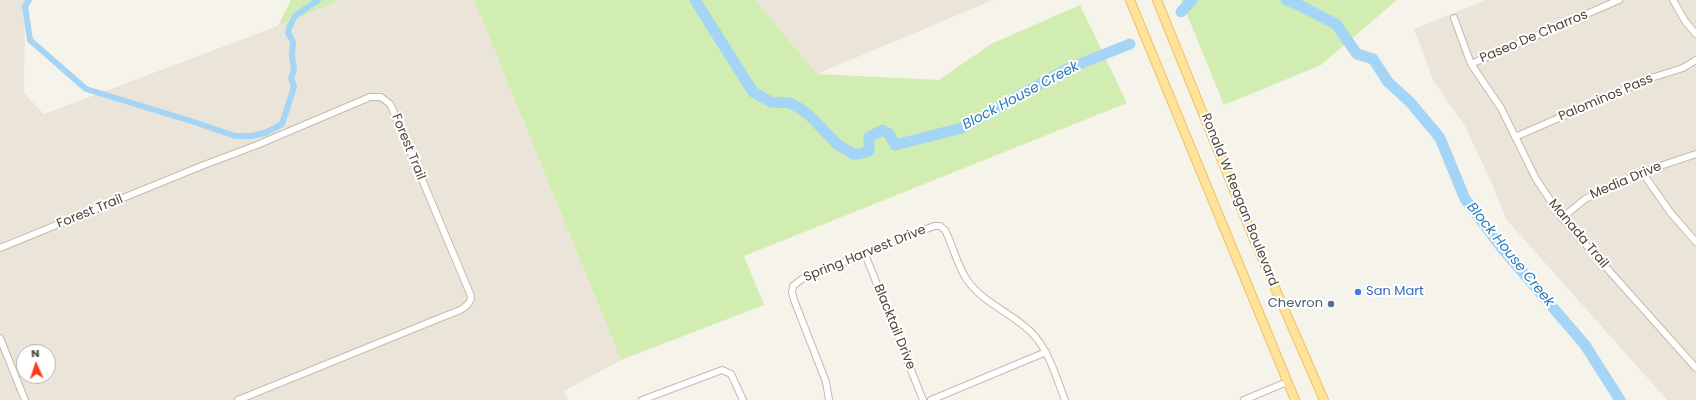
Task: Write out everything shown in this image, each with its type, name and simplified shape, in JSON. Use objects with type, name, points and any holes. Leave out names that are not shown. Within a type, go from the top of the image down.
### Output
[{"type":"main road","name":"Ronald W Reagan Boulevard","points":[[1130,0],[1295,400]]},
{"type":"main road","name":"Ronald W Reagan Boulevard","points":[[1157,0],[1255,242],[1324,400]]},
{"type":"street","name":"Paseo De Charros","points":[[1472,64],[1619,0]]},
{"type":"street","points":[[1674,0],[1685,21],[1696,34]]},
{"type":"street","name":"Manada Trail","points":[[1454,18],[1472,64],[1501,108],[1536,180],[1562,218],[1696,368]]},
{"type":"street","name":"Palominos Pass","points":[[1515,136],[1651,78],[1683,68],[1696,60]]},
{"type":"street","name":"Forest Trail","points":[[0,248],[257,145],[351,104],[376,96],[386,100],[392,108],[471,296],[469,303],[465,307],[445,316],[238,400]]},
{"type":"street","name":"Media Drive","points":[[1562,218],[1585,199],[1642,172],[1696,154]]},
{"type":"street","points":[[1642,172],[1670,212],[1696,242]]},
{"type":"street","name":"Spring Harvest Drive","points":[[828,400],[826,382],[794,300],[792,292],[793,286],[802,279],[928,228],[940,226],[945,230],[968,281],[989,303],[1022,324],[1031,332],[1046,352]]},
{"type":"street","name":"Blacktail Drive","points":[[865,254],[923,400]]},
{"type":"street","points":[[0,338],[26,400]]},
{"type":"street","points":[[931,400],[1046,352],[1066,400]]},
{"type":"street","points":[[642,400],[722,370],[732,374],[743,400]]},
{"type":"street","points":[[1244,400],[1287,382]]},
{"type":"shaded area","points":[[0,0],[28,0],[25,6],[24,93],[44,114],[278,26],[342,0],[474,0],[621,360],[564,391],[568,400],[0,400]]},
{"type":"shaded area","points":[[755,0],[993,0],[817,74]]},
{"type":"shaded area","points":[[1486,0],[1696,0],[1696,400],[1667,400],[1506,219],[1493,186],[1464,124],[1434,82],[1414,29]]},
{"type":"green space","points":[[291,0],[341,0],[278,26]]},
{"type":"green space","points":[[474,0],[755,0],[817,74],[939,80],[991,44],[1080,5],[1127,103],[744,256],[764,305],[621,360]]},
{"type":"green space","points":[[1181,0],[1397,0],[1321,65],[1224,105]]},
{"type":"waterway","points":[[29,0],[25,6],[30,40],[86,89],[235,136],[251,136],[265,133],[282,124],[294,87],[291,78],[294,70],[292,55],[293,42],[288,33],[289,28],[295,16],[318,0]]},
{"type":"waterway","name":"Block House Creek","points":[[695,0],[753,92],[771,102],[790,103],[801,109],[810,116],[837,144],[853,154],[869,151],[869,137],[883,130],[889,134],[895,145],[962,128],[1067,69],[1130,44]]},
{"type":"waterway","name":"Block House Creek","points":[[1181,12],[1192,0]]},
{"type":"waterway","name":"Block House Creek","points":[[1286,0],[1336,24],[1357,54],[1373,59],[1388,82],[1410,102],[1440,138],[1465,199],[1501,247],[1585,345],[1620,400]]},
{"type":"place","name":"San Mart","points":[[1358,292]]},
{"type":"place","name":"Chevron","points":[[1331,304]]}]
